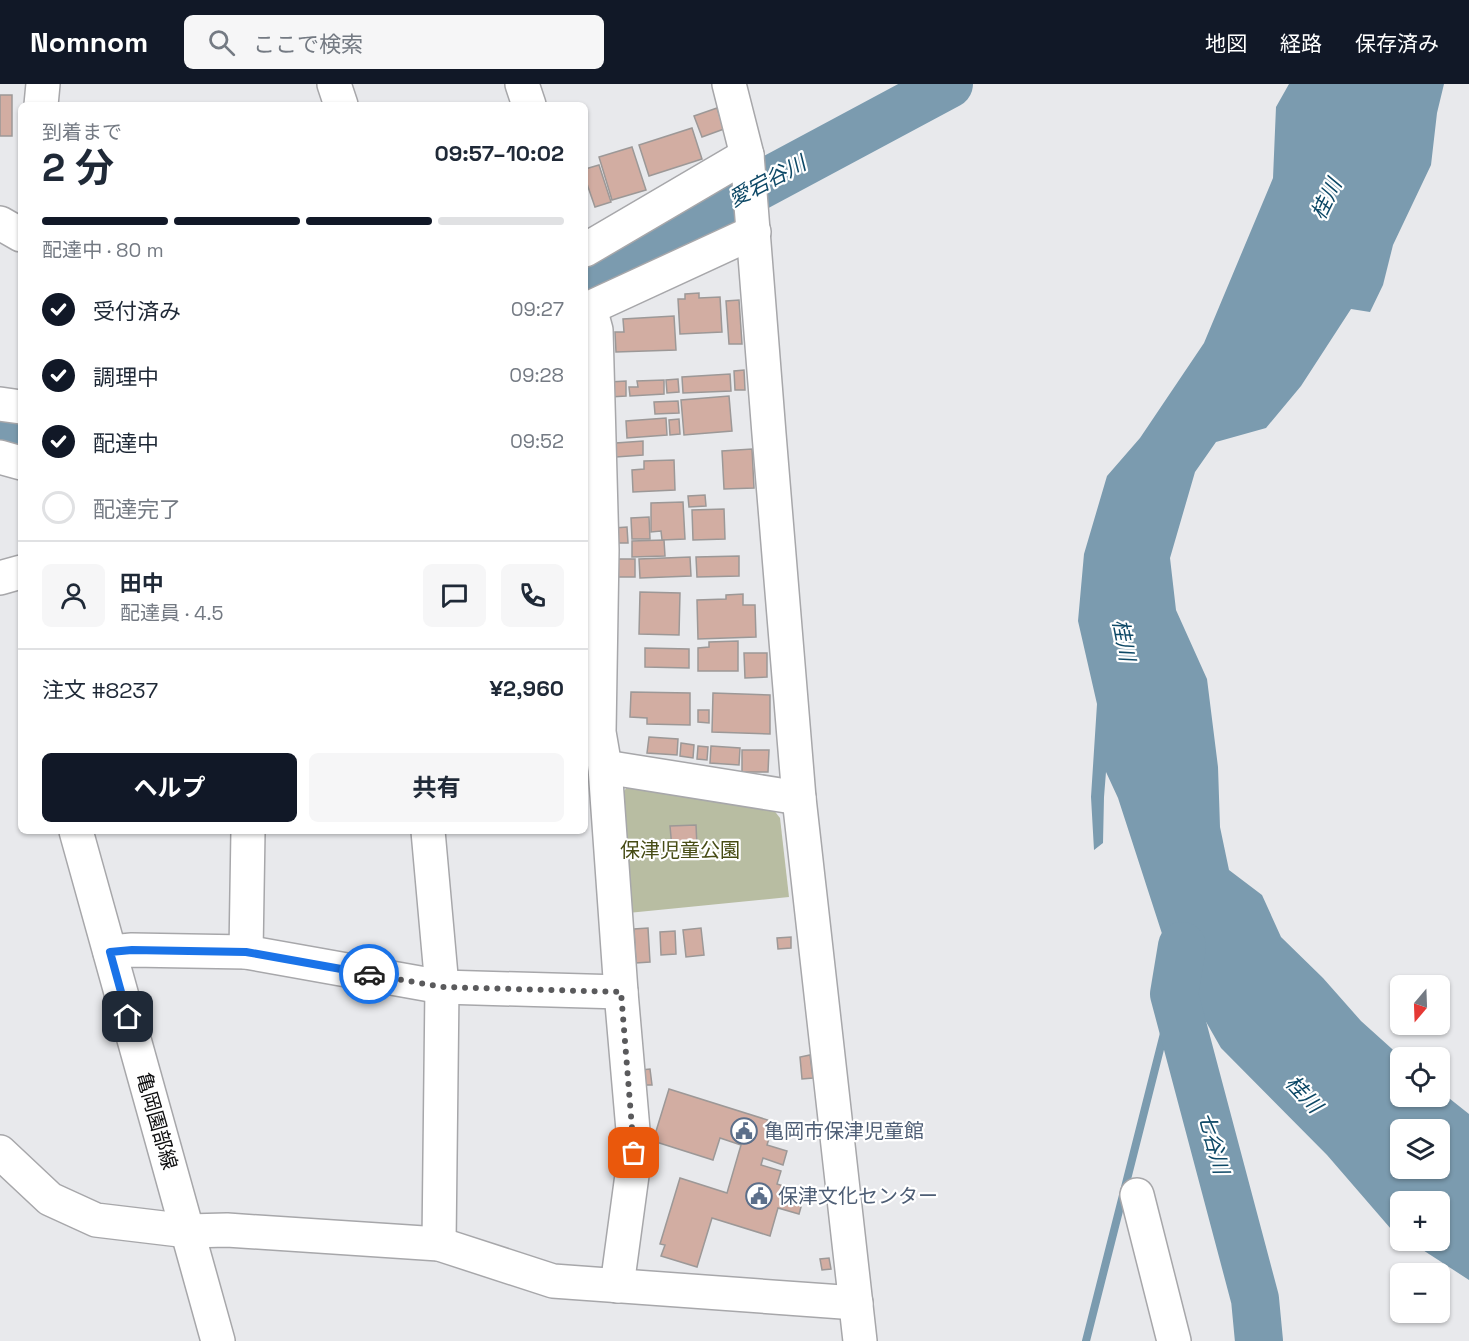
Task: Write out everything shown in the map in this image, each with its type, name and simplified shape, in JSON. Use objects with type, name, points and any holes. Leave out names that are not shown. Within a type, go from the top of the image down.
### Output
[{"type":"street","points":[[41,102],[43,84]]},
{"type":"street","points":[[334,84],[340,102]]},
{"type":"street","points":[[522,84],[529,102]]},
{"type":"street","points":[[729,84],[748,161],[799,798],[860,1341]]},
{"type":"street","points":[[588,248],[748,161]]},
{"type":"street","points":[[588,308],[753,223]]},
{"type":"street","points":[[0,224],[18,233]]},
{"type":"street","points":[[588,311],[596,330],[602,550],[592,732],[605,767],[634,1153],[617,1286]]},
{"type":"street","points":[[0,404],[18,407]]},
{"type":"street","points":[[0,457],[18,462]]},
{"type":"street","points":[[0,578],[18,573]]},
{"type":"street","points":[[605,767],[799,798]]},
{"type":"street","name":"亀岡園部線","points":[[77,834],[218,1341]]},
{"type":"street","points":[[246,952],[248,834]]},
{"type":"street","points":[[428,834],[442,987],[439,1244]]},
{"type":"street","points":[[110,952],[132,950],[246,952],[442,987],[621,992]]},
{"type":"street","points":[[0,1152],[50,1198],[96,1220],[188,1232],[227,1230],[439,1244],[553,1281],[856,1303]]},
{"type":"street","points":[[1137,1195],[1174,1341]]},
{"type":"green space","name":"保津児童公園","points":[[629,785],[769,804],[780,818],[789,897],[628,913],[618,798]]},
{"type":"water","name":"桂川","points":[[1289,84],[1444,84],[1437,113],[1431,165],[1393,245],[1383,285],[1370,312],[1351,309],[1301,386],[1266,428],[1216,442],[1195,472],[1170,558],[1176,610],[1207,679],[1218,767],[1220,827],[1229,870],[1262,895],[1281,937],[1323,978],[1361,1021],[1390,1047],[1390,1107],[1450,1107],[1450,1099],[1469,1114],[1469,1280],[1450,1268],[1450,1263],[1443,1263],[1424,1251],[1450,1251],[1450,1191],[1390,1191],[1390,1228],[1327,1155],[1221,1048],[1201,1013],[1197,1016],[1231,1144],[1222,1159],[1190,1065],[1166,946],[1118,798],[1106,772],[1103,843],[1094,850],[1091,797],[1097,704],[1078,621],[1084,554],[1107,476],[1140,438],[1204,343],[1273,178],[1276,107]]},
{"type":"building","points":[[0,95],[12,95],[12,136],[0,136]]},
{"type":"building","points":[[717,108],[724,129],[702,137],[694,116]]},
{"type":"building","points":[[692,128],[702,159],[649,176],[639,145]]},
{"type":"building","points":[[632,147],[646,190],[612,200],[599,157]]},
{"type":"building","points":[[599,165],[611,202],[595,207],[588,187],[588,168]]},
{"type":"building","points":[[699,293],[699,298],[720,297],[722,332],[680,334],[678,299],[685,299],[685,294]]},
{"type":"building","points":[[739,300],[742,344],[729,344],[726,301]]},
{"type":"building","points":[[674,316],[676,350],[616,352],[615,332],[624,332],[623,319]]},
{"type":"building","points":[[744,370],[745,390],[735,390],[734,371]]},
{"type":"building","points":[[730,374],[731,391],[683,393],[682,377]]},
{"type":"building","points":[[678,379],[679,392],[667,393],[666,380]]},
{"type":"building","points":[[664,380],[664,394],[630,396],[629,387],[638,387],[637,381]]},
{"type":"building","points":[[626,381],[626,396],[610,397],[609,382]]},
{"type":"building","points":[[729,396],[732,431],[684,435],[681,400]]},
{"type":"building","points":[[678,401],[679,413],[655,414],[654,402]]},
{"type":"building","points":[[666,418],[667,435],[627,438],[626,421]]},
{"type":"building","points":[[679,419],[680,434],[670,435],[669,420]]},
{"type":"building","points":[[643,441],[643,455],[616,457],[616,443]]},
{"type":"building","points":[[752,449],[754,488],[724,489],[722,451]]},
{"type":"building","points":[[674,460],[675,490],[633,492],[632,470],[644,469],[644,461]]},
{"type":"building","points":[[705,495],[706,506],[689,507],[688,496]]},
{"type":"building","points":[[683,502],[685,539],[662,540],[661,531],[651,532],[651,503]]},
{"type":"building","points":[[724,509],[725,539],[693,540],[692,510]]},
{"type":"building","points":[[649,517],[650,539],[632,539],[631,518]]},
{"type":"building","points":[[627,527],[628,543],[615,543],[614,528]]},
{"type":"building","points":[[664,540],[665,556],[632,557],[632,541]]},
{"type":"building","points":[[739,556],[739,576],[697,577],[696,557]]},
{"type":"building","points":[[690,557],[691,576],[640,578],[639,559]]},
{"type":"building","points":[[617,559],[635,559],[635,577],[617,577]]},
{"type":"building","points":[[640,592],[680,593],[679,635],[639,634]]},
{"type":"building","points":[[743,594],[743,605],[755,605],[756,637],[698,639],[697,600],[726,599],[726,595]]},
{"type":"building","points":[[738,641],[738,671],[698,671],[698,648],[709,647],[709,642]]},
{"type":"building","points":[[645,648],[689,649],[689,668],[645,667]]},
{"type":"building","points":[[744,653],[767,653],[767,677],[745,678]]},
{"type":"building","points":[[631,692],[690,693],[690,725],[647,724],[647,718],[630,717]]},
{"type":"building","points":[[713,693],[770,695],[770,734],[712,732]]},
{"type":"building","points":[[698,710],[709,710],[709,723],[698,722]]},
{"type":"building","points":[[649,737],[678,739],[677,755],[647,753]]},
{"type":"building","points":[[681,743],[694,745],[693,758],[680,756]]},
{"type":"building","points":[[698,746],[708,747],[707,760],[697,759]]},
{"type":"building","points":[[711,746],[740,748],[739,765],[710,763]]},
{"type":"building","points":[[742,750],[769,750],[768,772],[742,772]]},
{"type":"building","points":[[696,825],[697,846],[672,848],[670,826]]},
{"type":"building","points":[[648,928],[650,962],[636,963],[634,929]]},
{"type":"building","points":[[701,928],[704,955],[686,957],[683,930]]},
{"type":"building","points":[[675,931],[676,954],[661,955],[660,932]]},
{"type":"building","points":[[791,937],[791,948],[778,949],[777,938]]},
{"type":"building","points":[[810,1055],[813,1078],[802,1079],[800,1057]]},
{"type":"building","points":[[650,1069],[652,1085],[643,1085],[641,1070]]},
{"type":"building","points":[[669,1089],[774,1122],[767,1145],[787,1151],[783,1165],[763,1158],[761,1165],[781,1171],[777,1184],[805,1193],[799,1214],[778,1208],[770,1236],[712,1218],[697,1267],[661,1256],[665,1245],[660,1244],[680,1178],[727,1193],[741,1145],[720,1138],[713,1160],[653,1141]]},
{"type":"building","points":[[829,1258],[831,1269],[822,1270],[820,1259]]},
{"type":"waterway","name":"愛宕谷川","points":[[588,277],[949,84]]},
{"type":"waterway","name":"愛宕谷川","points":[[0,426],[18,429]]},
{"type":"waterway","name":"七谷川","points":[[1182,946],[1174,994],[1255,1299],[1259,1341]]},
{"type":"waterway","points":[[1086,1341],[1174,994]]},
{"type":"way so far","points":[[369,974],[442,987],[621,992],[634,1153]]},
{"type":"place","name":"亀岡市保津児童館","points":[[744,1131]]},
{"type":"place","name":"保津文化センター","points":[[759,1196]]},
{"type":"route","points":[[128,1017],[110,952],[132,950],[246,952],[369,974]]}]
